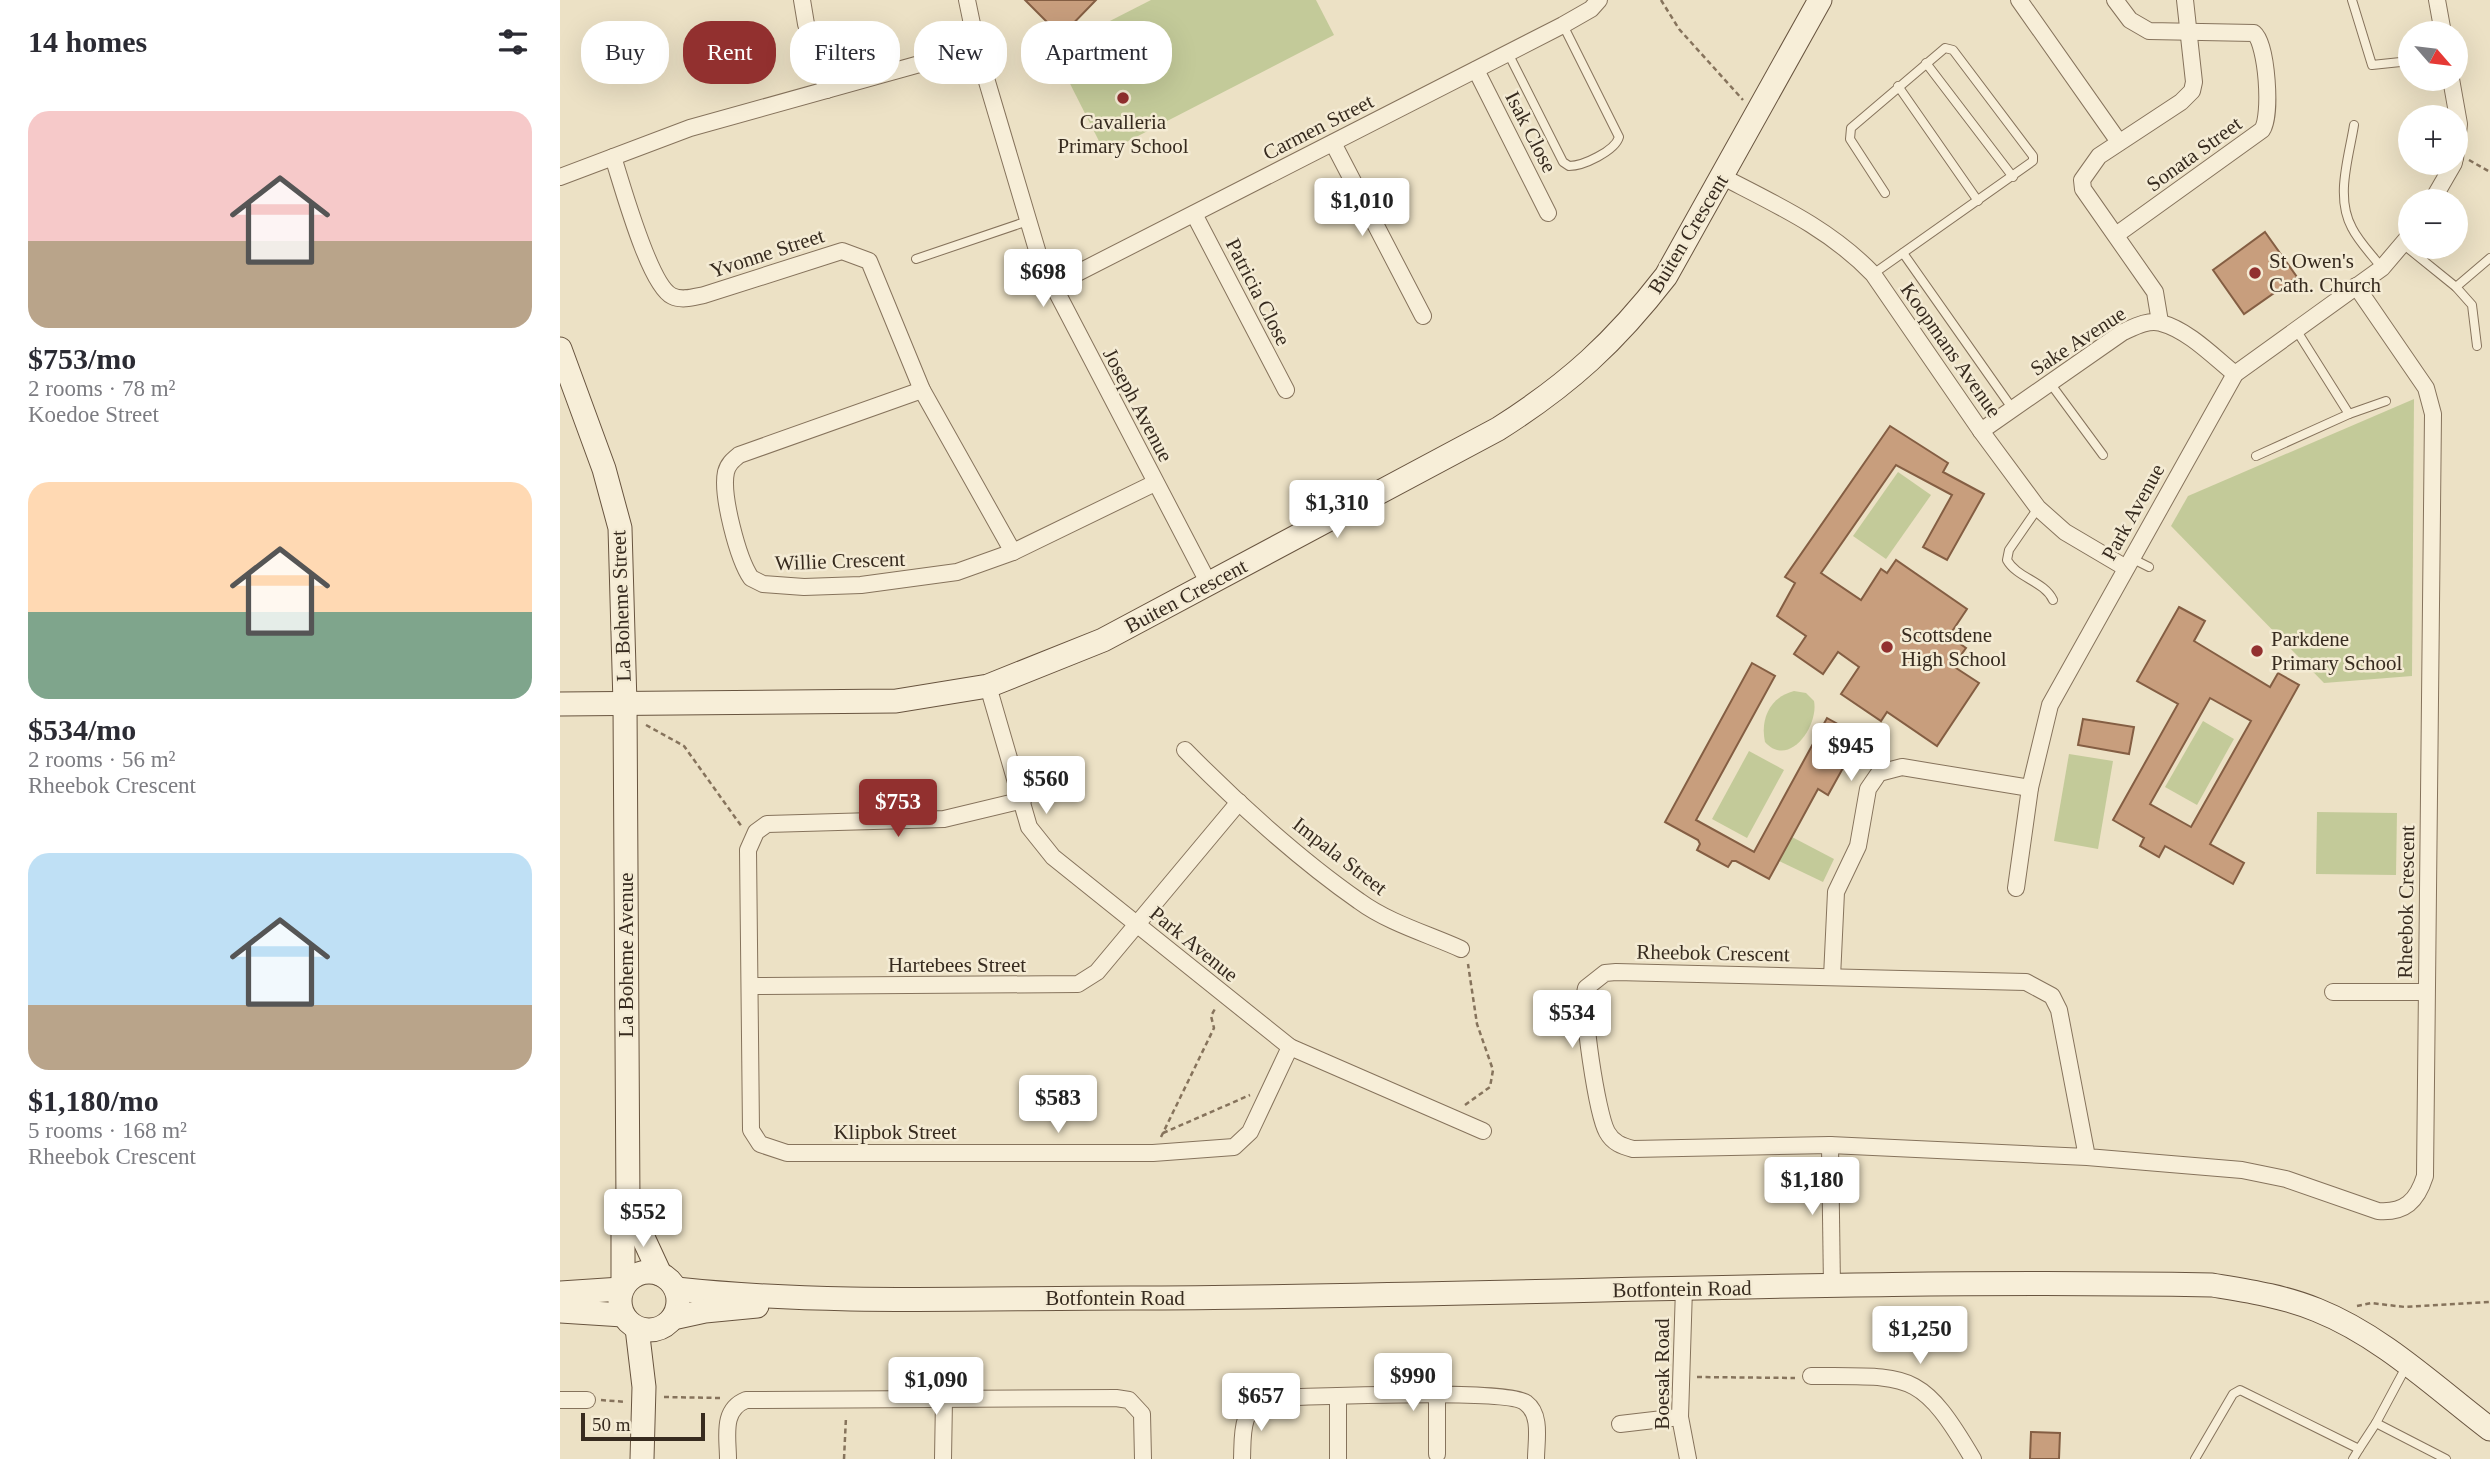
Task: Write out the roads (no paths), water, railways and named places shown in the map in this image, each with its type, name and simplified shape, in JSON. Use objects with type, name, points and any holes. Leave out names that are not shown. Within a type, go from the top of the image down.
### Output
[{"type":"street","points":[[802,0],[806,24],[827,90]]},
{"type":"street","name":"Joseph Avenue","points":[[967,0],[971,21]]},
{"type":"street","name":"Carmen Street","points":[[1052,286],[1563,25],[1591,9],[1599,0]]},
{"type":"street","name":"Buiten Crescent","points":[[560,704],[896,701],[988,686],[1103,640],[1498,429],[1541,402],[1584,368],[1636,314],[1666,276],[1821,0]]},
{"type":"street","points":[[2019,0],[2119,142]]},
{"type":"street","points":[[2115,0],[2130,20],[2141,28],[2149,31],[2188,30]]},
{"type":"street","points":[[2160,322],[2155,292],[2083,189],[2082,180],[2099,156],[2181,102],[2192,91],[2194,82],[2185,0]]},
{"type":"street","points":[[2437,0],[2441,21]]},
{"type":"street","name":"Sonata Street","points":[[2116,235],[2233,153],[2266,124],[2263,43],[2259,37],[2246,31],[2188,30]]},
{"type":"street","points":[[560,177],[690,128],[914,66]]},
{"type":"street","name":"Isak Close","points":[[1476,70],[1548,213]]},
{"type":"street","name":"Joseph Avenue","points":[[988,84],[1028,221],[1052,286],[1209,584]]},
{"type":"street","points":[[1333,143],[1423,317]]},
{"type":"street","name":"Yvonne Street","points":[[613,157],[653,275],[672,296],[683,299],[704,295],[842,251],[858,254],[869,261],[922,390],[1013,552]]},
{"type":"street","name":"Koopmans Avenue","points":[[1723,177],[1817,226],[1853,253],[1873,274],[1981,431],[2038,508],[2065,532],[2129,563]]},
{"type":"street","name":"Patricia Close","points":[[1194,214],[1286,390]]},
{"type":"street","name":"Park Avenue","points":[[2015,888],[2030,789],[2050,705],[2235,374],[2295,328],[2382,268],[2398,250]]},
{"type":"street","name":"Rheebok Crescent","points":[[2087,1157],[2059,1010],[2052,996],[2041,987],[2026,982],[1616,972],[1594,979],[1583,998],[1605,1130],[1619,1145],[1633,1149],[1830,1145],[2087,1157],[2242,1170],[2286,1178],[2378,1211],[2392,1212],[2406,1208],[2420,1192],[2425,1176],[2433,414],[2426,388],[2356,286]]},
{"type":"street","name":"Sake Avenue","points":[[1981,431],[2123,332],[2141,324],[2160,322],[2182,334],[2235,374]]},
{"type":"street","name":"La Boheme Street","points":[[560,349],[604,469],[620,528],[625,704]]},
{"type":"street","name":"Willie Crescent","points":[[922,390],[739,455],[731,461],[727,470],[726,493],[745,570],[751,578],[763,584],[804,587],[861,585],[957,572],[1013,552],[1155,483]]},
{"type":"street","name":"Park Avenue","points":[[988,686],[1029,827],[1038,842],[1290,1047],[1324,1065],[1483,1130]]},
{"type":"street","name":"La Boheme Avenue","points":[[622,1288],[622,1226],[628,1205],[625,704]]},
{"type":"street","name":"Impala Street","points":[[1185,750],[1239,802],[1360,902],[1389,918],[1461,949]]},
{"type":"street","points":[[1832,977],[1836,892],[1858,846],[1868,789],[1879,773],[1902,767],[2030,789]]},
{"type":"street","name":"Klipbok Street","points":[[1023,800],[944,819],[767,824],[756,832],[748,850],[751,1130],[754,1139],[767,1149],[787,1153],[1153,1153],[1234,1147],[1250,1132],[1290,1047]]},
{"type":"street","points":[[1137,924],[1239,802]]},
{"type":"street","name":"Hartebees Street","points":[[750,986],[1079,984],[1097,972],[1137,924]]},
{"type":"street","points":[[2333,992],[2426,992]]},
{"type":"street","points":[[1830,1145],[1832,1287]]},
{"type":"street","name":"La Boheme Avenue","points":[[628,1205],[668,1281]]},
{"type":"street","points":[[560,1293],[622,1288],[640,1272],[668,1281],[677,1309],[668,1322],[640,1394]]},
{"type":"street","name":"Botfontein Road","points":[[668,1281],[834,1298]]},
{"type":"street","name":"Botfontein Road","points":[[668,1322],[715,1310],[834,1298],[1343,1297],[1684,1288],[2212,1285],[2274,1295],[2318,1310],[2358,1330],[2490,1429]]},
{"type":"street","points":[[622,1288],[620,1306],[630,1322],[640,1394],[642,1459]]},
{"type":"street","name":"Boesak Road","points":[[1684,1288],[1680,1418],[1688,1459]]},
{"type":"street","points":[[560,1311],[630,1322],[646,1331],[668,1322]]},
{"type":"street","points":[[1811,1377],[1890,1377],[1910,1381],[1923,1389],[1939,1408],[1973,1459]]},
{"type":"street","points":[[1437,1395],[1437,1454]]},
{"type":"street","points":[[1242,1459],[1244,1421],[1248,1410],[1257,1402],[1268,1398],[1437,1395],[1509,1396],[1522,1400],[1529,1405],[1537,1420],[1536,1459]]},
{"type":"street","points":[[1338,1396],[1338,1459]]},
{"type":"street","points":[[728,1459],[728,1422],[736,1406],[752,1400],[1123,1398],[1135,1404],[1142,1414],[1143,1459]]},
{"type":"street","points":[[943,1459],[944,1399]]},
{"type":"street","points":[[560,1400],[587,1400]]},
{"type":"street","points":[[1620,1424],[1680,1418]]},
{"type":"lane","points":[[2352,0],[2372,65],[2398,62]]},
{"type":"lane","points":[[1508,53],[1563,162],[1569,166],[1577,166],[1614,147],[1619,137],[1563,25]]},
{"type":"lane","points":[[1873,274],[2013,177],[2034,159],[1955,51],[1945,48],[1898,86],[1850,132],[1850,139],[1885,192]]},
{"type":"lane","points":[[1926,64],[2013,177]]},
{"type":"lane","points":[[1898,86],[1978,201]]},
{"type":"lane","points":[[2354,125],[2343,190],[2345,209],[2351,227],[2382,268]]},
{"type":"lane","points":[[916,259],[1028,221]]},
{"type":"lane","points":[[1903,253],[2012,408]]},
{"type":"lane","points":[[2456,287],[2490,258]]},
{"type":"lane","points":[[2427,259],[2474,309],[2477,346]]},
{"type":"lane","points":[[2295,328],[2349,414]]},
{"type":"lane","points":[[2050,383],[2103,455]]},
{"type":"lane","points":[[2256,456],[2349,414],[2386,401]]},
{"type":"lane","points":[[2019,581],[2007,560],[2009,550],[2038,508]]},
{"type":"lane","points":[[2129,563],[2149,567]]},
{"type":"lane","points":[[2013,568],[2046,590],[2053,600]]},
{"type":"lane","points":[[2353,1459],[2408,1365]]},
{"type":"lane","points":[[2195,1459],[2233,1394],[2240,1390],[2359,1449]]},
{"type":"lane","points":[[2376,1423],[2446,1459]]},
{"type":"place","name":"Cavalleria Primary School","points":[[1123,98]]},
{"type":"place","name":"St Owen's Cath. Church","points":[[2255,273]]},
{"type":"place","name":"Scottsdene High School","points":[[1887,647]]},
{"type":"place","name":"Parkdene Primary School","points":[[2257,651]]}]
